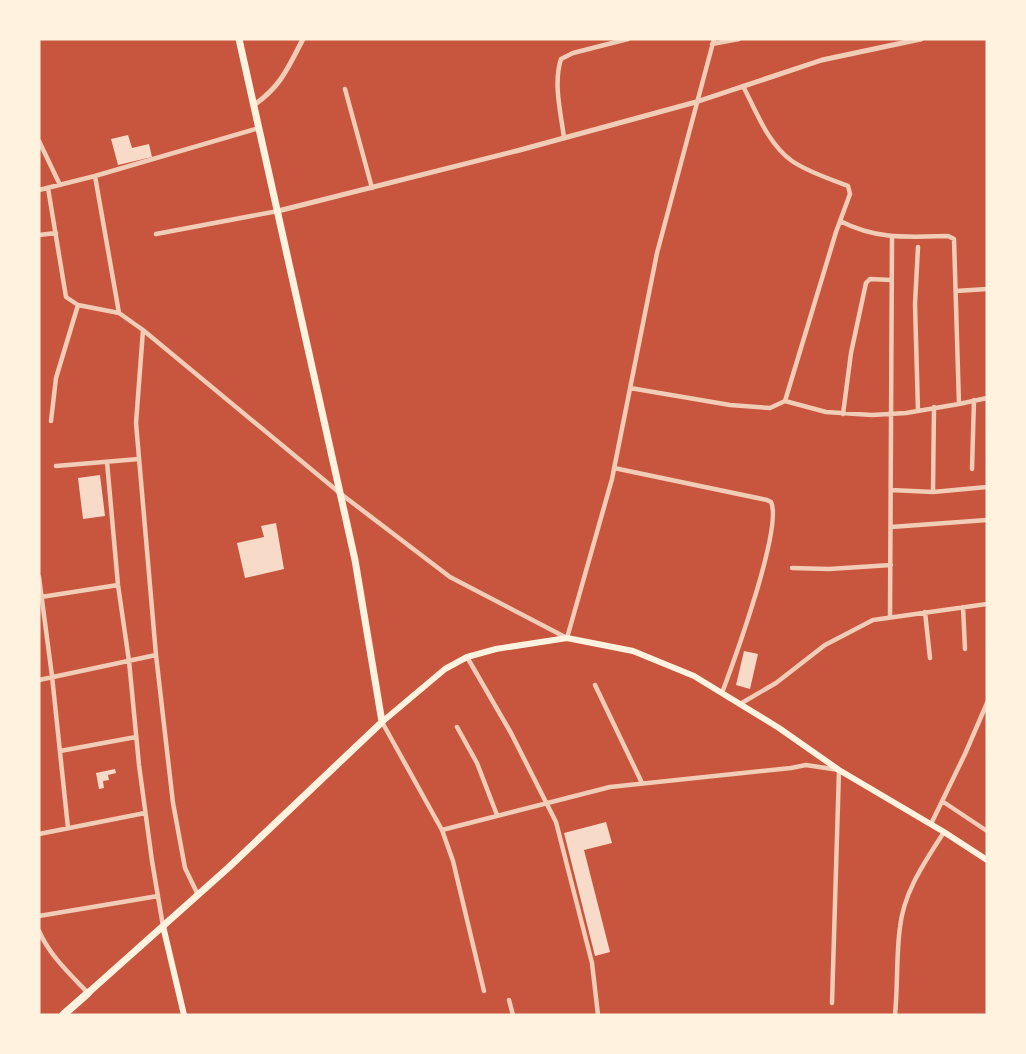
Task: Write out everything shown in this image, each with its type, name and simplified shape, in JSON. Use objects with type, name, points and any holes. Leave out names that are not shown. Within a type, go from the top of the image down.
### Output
[{"type":"highway","points":[[63,1015],[88,993]]},
{"type":"main road","points":[[238,39],[355,560],[382,722]]},
{"type":"main road","points":[[88,993],[198,895],[382,722],[445,669],[467,657],[496,649],[567,638],[633,651],[694,676],[778,728],[839,770],[987,858]]},
{"type":"main road","points":[[163,926],[184,1015]]},
{"type":"street","points":[[254,105],[271,93],[285,74],[303,39]]},
{"type":"street","points":[[564,138],[557,84],[561,58],[628,39]]},
{"type":"street","points":[[48,188],[66,297],[78,305],[119,313],[143,330],[341,494],[450,577],[567,638],[614,468],[657,253],[713,41],[739,39]]},
{"type":"street","points":[[156,234],[278,211],[372,189],[696,102],[822,60],[921,39]]},
{"type":"street","points":[[743,86],[768,134],[780,150],[792,161],[848,186],[850,194],[785,401]]},
{"type":"street","points":[[345,89],[372,189]]},
{"type":"street","points":[[39,190],[259,128]]},
{"type":"street","points":[[39,141],[60,185]]},
{"type":"street","points":[[95,176],[119,313]]},
{"type":"street","points":[[840,220],[866,232],[892,237],[948,236],[954,239],[959,404]]},
{"type":"street","points":[[39,235],[56,233]]},
{"type":"street","points":[[890,617],[892,237]]},
{"type":"street","points":[[918,247],[915,304],[918,411]]},
{"type":"street","points":[[843,414],[848,372],[866,283],[870,279],[891,280]]},
{"type":"street","points":[[956,291],[987,290]]},
{"type":"street","points":[[51,421],[56,378],[78,305]]},
{"type":"street","points":[[143,330],[136,423],[156,655],[173,803],[185,868],[198,895]]},
{"type":"street","points":[[630,388],[740,406],[770,408],[785,401],[843,414],[892,414],[987,398]]},
{"type":"street","points":[[972,469],[974,400]]},
{"type":"street","points":[[933,492],[934,407]]},
{"type":"street","points":[[56,466],[140,459]]},
{"type":"street","points":[[107,462],[118,585],[129,661],[145,813],[163,926]]},
{"type":"street","points":[[614,468],[767,500],[774,507],[773,528],[747,622],[722,693]]},
{"type":"street","points":[[891,490],[933,492],[987,487]]},
{"type":"street","points":[[891,527],[987,520]]},
{"type":"street","points":[[792,568],[829,569],[891,565]]},
{"type":"street","points":[[39,577],[68,828]]},
{"type":"street","points":[[40,597],[118,585]]},
{"type":"street","points":[[740,704],[776,683],[825,645],[873,620],[987,604]]},
{"type":"street","points":[[963,607],[965,649]]},
{"type":"street","points":[[926,612],[930,658]]},
{"type":"street","points":[[39,680],[156,655]]},
{"type":"street","points":[[467,657],[511,733],[547,802],[559,832],[592,963],[598,1015]]},
{"type":"street","points":[[595,685],[642,783]]},
{"type":"street","points":[[931,824],[987,704]]},
{"type":"street","points":[[382,722],[442,830],[453,861],[484,991]]},
{"type":"street","points":[[457,727],[477,763],[498,815]]},
{"type":"street","points":[[60,751],[136,736]]},
{"type":"street","points":[[442,830],[610,787],[806,765],[839,770],[832,1003]]},
{"type":"street","points":[[942,801],[987,831]]},
{"type":"street","points":[[39,834],[145,813]]},
{"type":"street","points":[[895,1015],[900,927],[917,875],[945,832]]},
{"type":"street","points":[[39,916],[158,896]]},
{"type":"street","points":[[39,931],[58,962],[88,993]]},
{"type":"street","points":[[509,1000],[513,1015]]},
{"type":"building","points":[[128,135],[132,148],[149,144],[152,157],[118,165],[111,139]]},
{"type":"building","points":[[100,475],[105,516],[83,519],[78,478]]},
{"type":"building","points":[[276,523],[284,569],[245,578],[237,543],[264,537],[261,526]]},
{"type":"building","points":[[744,651],[758,654],[750,689],[736,685]]},
{"type":"building","points":[[115,769],[116,773],[108,775],[109,780],[103,781],[104,788],[99,789],[96,773]]},
{"type":"building","points":[[606,822],[612,843],[584,850],[610,952],[595,956],[564,833]]}]
